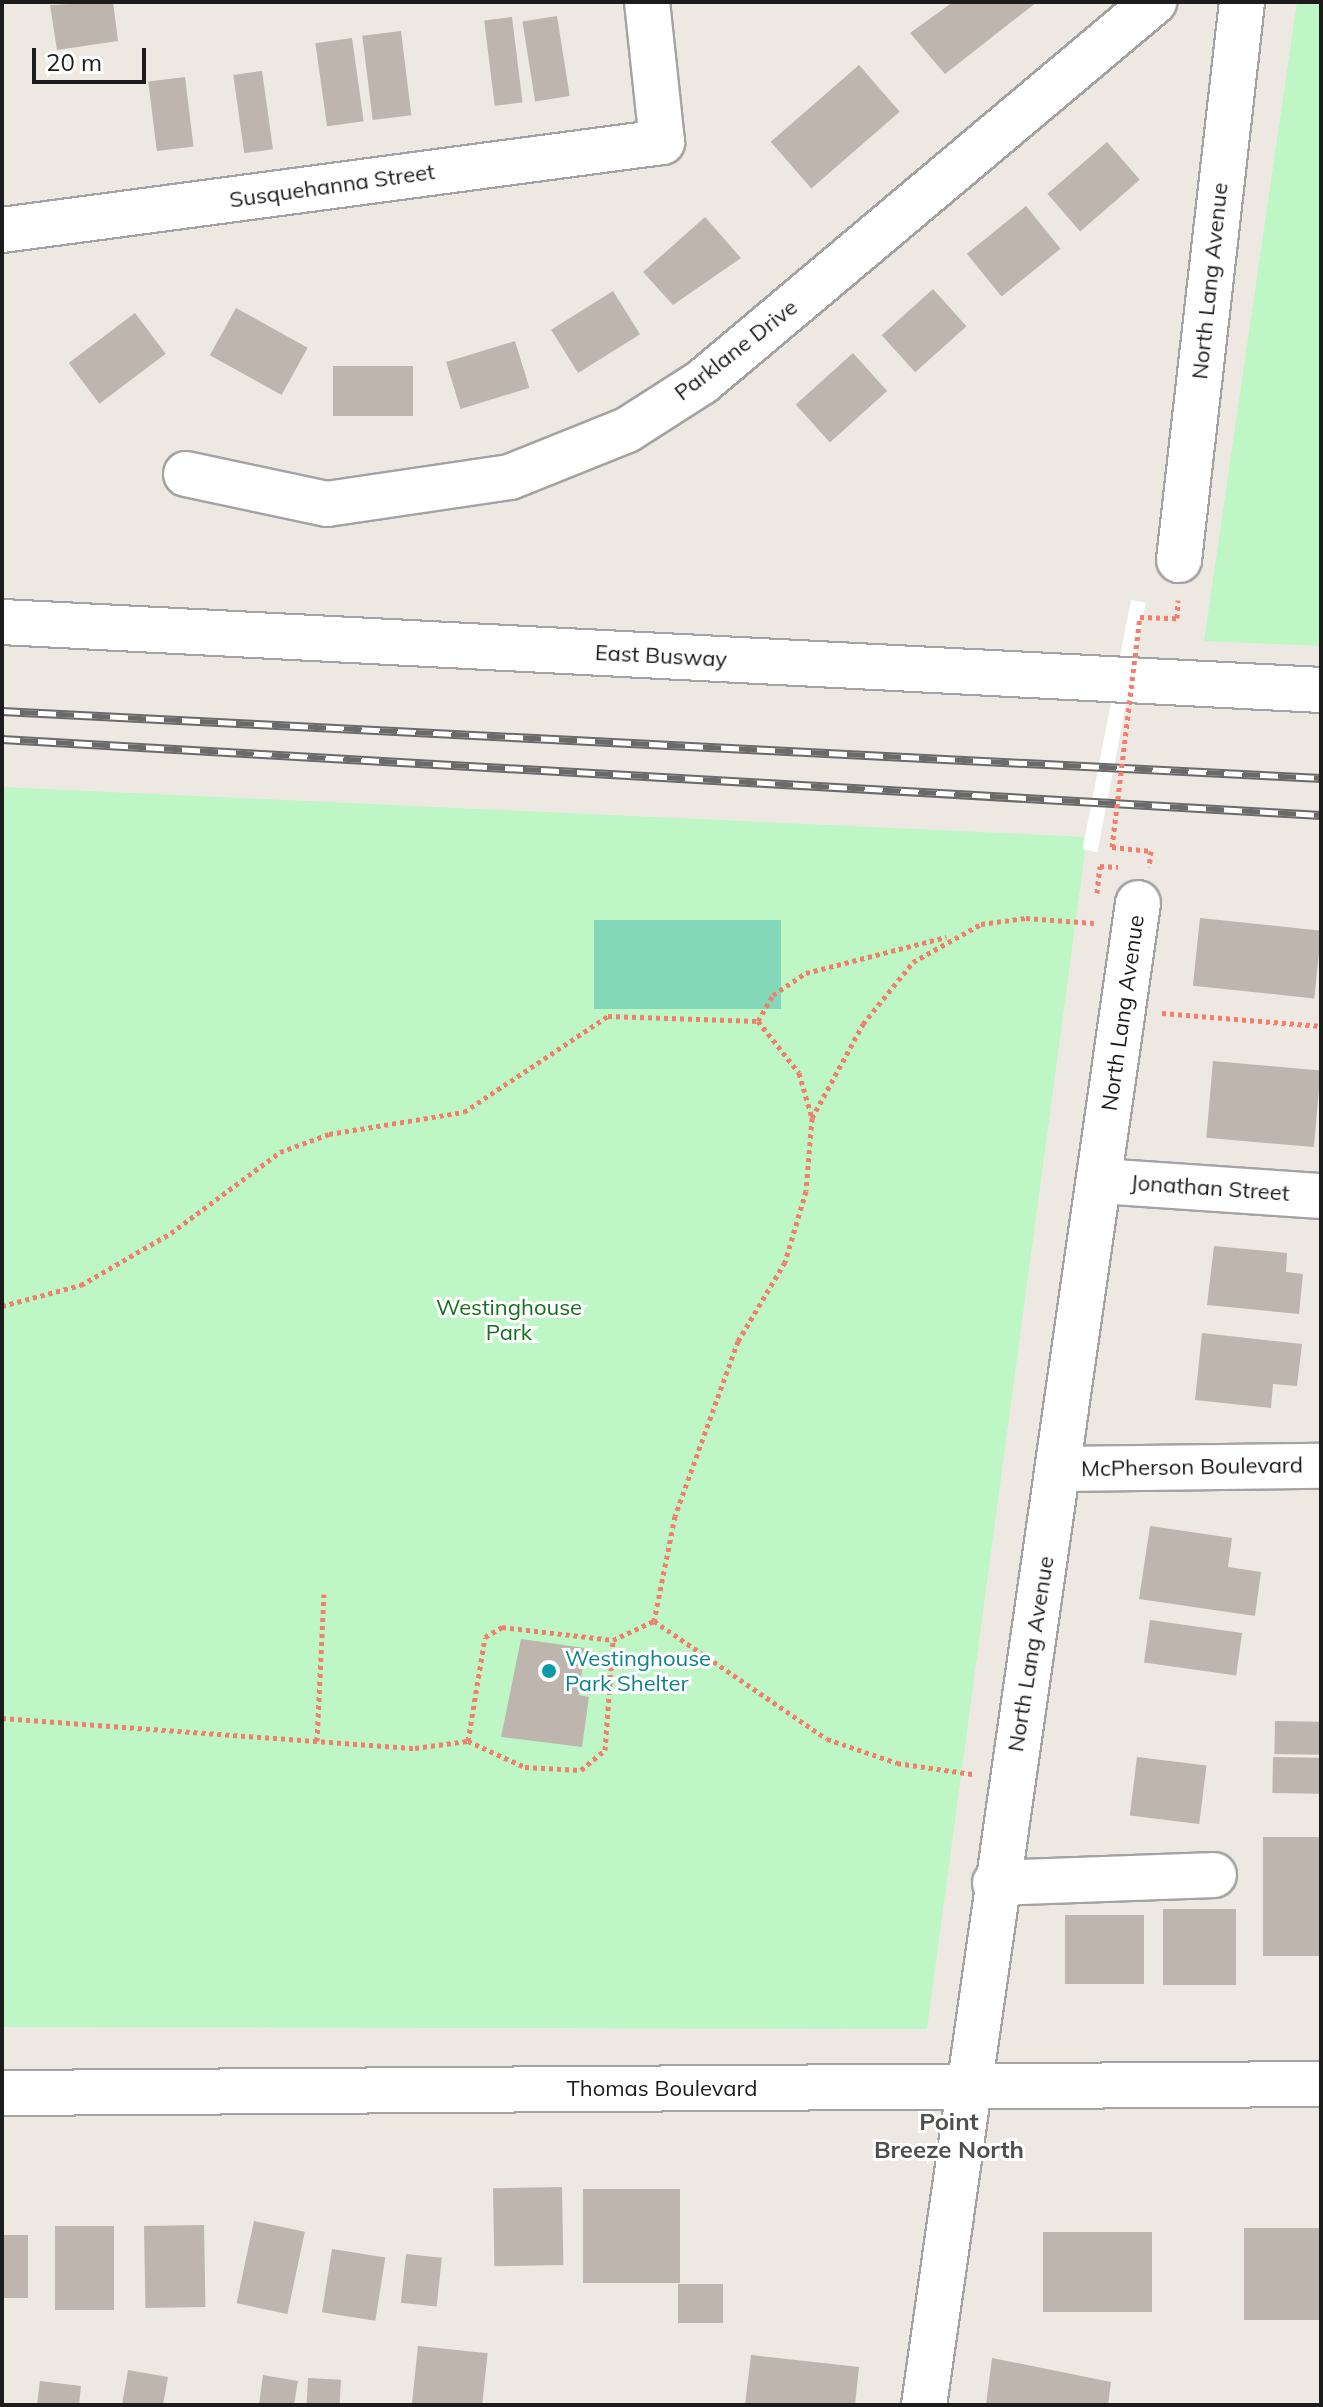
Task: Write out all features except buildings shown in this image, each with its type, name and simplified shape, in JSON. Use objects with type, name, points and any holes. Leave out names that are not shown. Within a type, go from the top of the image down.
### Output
[{"type":"street","name":"Susquehanna Street","points":[[2,230],[662,142],[647,2]]},
{"type":"street","name":"Parklane Drive","points":[[186,474],[327,504],[510,477],[627,430],[702,382],[1154,2]]},
{"type":"street","name":"North Lang Avenue","points":[[1179,572],[1242,2]]},
{"type":"street","name":"East Busway","points":[[2,622],[1321,690]]},
{"type":"street","name":"North Lang Avenue","points":[[924,2405],[995,1883],[1062,1469],[1100,1181],[1117,903]]},
{"type":"street","name":"Jonathan Street","points":[[1100,1181],[1321,1196]]},
{"type":"street","name":"McPherson Boulevard","points":[[1062,1469],[1321,1466]]},
{"type":"street","points":[[995,1883],[1214,1875]]},
{"type":"street","name":"Thomas Boulevard","points":[[2,2093],[1321,2084]]},
{"type":"path","points":[[1151,851],[1112,847],[1140,617],[1177,618],[1179,572]]},
{"type":"path","points":[[1100,866],[1117,903]]},
{"type":"path","points":[[758,1021],[773,995],[806,973],[1010,919],[1094,925]]},
{"type":"path","points":[[812,1118],[883,993],[951,936]]},
{"type":"path","points":[[2,1306],[81,1285],[171,1233],[280,1152],[329,1134],[464,1112],[608,1016],[758,1021],[799,1073],[812,1118],[806,1191],[785,1262],[738,1341],[675,1516],[654,1621]]},
{"type":"path","points":[[1197,1016],[1321,1026]]},
{"type":"path","points":[[317,1741],[324,1594]]},
{"type":"path","points":[[468,1741],[485,1637],[502,1627],[613,1640],[654,1621]]},
{"type":"path","points":[[654,1621],[827,1739],[897,1763],[1011,1776]]},
{"type":"path","points":[[2,1718],[415,1748],[468,1741],[525,1767],[581,1770],[605,1750],[613,1640]]},
{"type":"green space","points":[[1297,2],[1321,2],[1321,646],[1204,641]]},
{"type":"green space","name":"Westinghouse Park","points":[[2,787],[1087,837],[927,2029],[2,2027]]},
{"type":"green space","points":[[594,920],[781,920],[781,1009],[594,1009]]},
{"type":"pier","points":[[1131,600],[1146,603],[1097,852],[1083,849]]},
{"type":"railway","points":[[2,711],[1321,778]]},
{"type":"railway","points":[[2,739],[1321,815]]},
{"type":"place","name":"Westinghouse Park Shelter","points":[[549,1671]]},
{"type":"district","name":"Point Breeze North","points":[[949,2136]]}]
